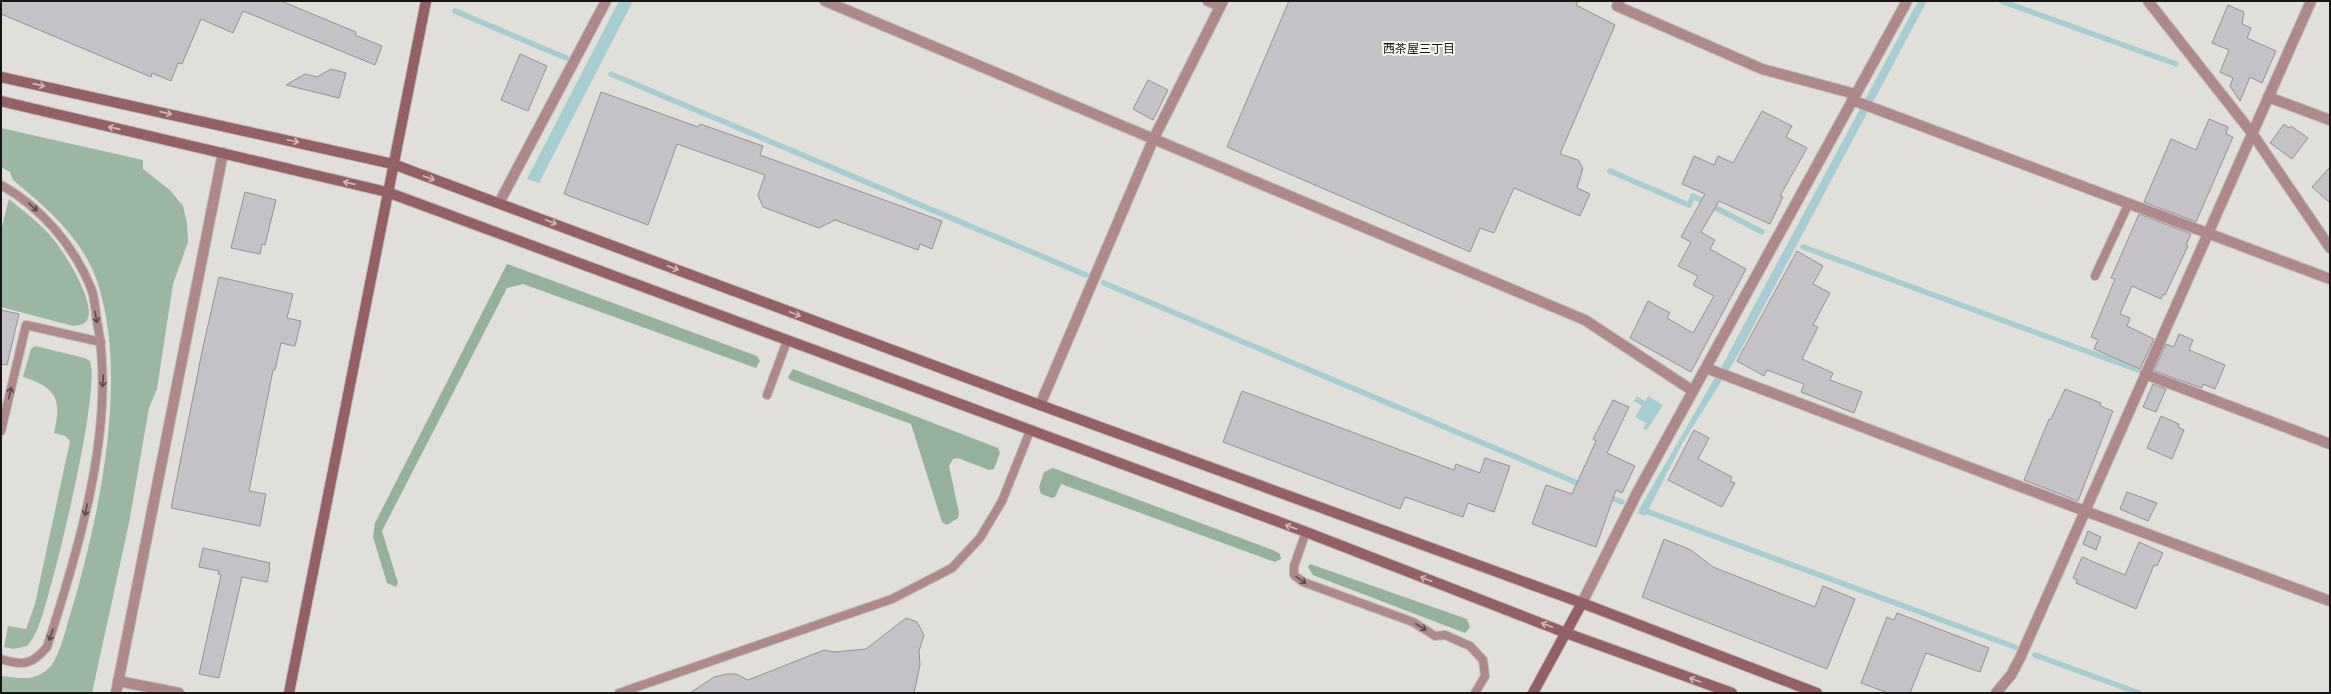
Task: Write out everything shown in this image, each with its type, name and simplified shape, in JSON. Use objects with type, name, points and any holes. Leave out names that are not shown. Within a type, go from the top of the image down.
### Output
[{"type":"street","points":[[289,693],[426,1]]},
{"type":"street","points":[[499,203],[606,1]]},
{"type":"street","points":[[826,1],[1153,140],[1586,320],[1694,391]]},
{"type":"street","points":[[1040,406],[1153,140],[1221,4],[1208,1]]},
{"type":"street","points":[[1619,1],[1617,6],[1762,69],[1855,99],[1872,108],[2206,235],[2330,279]]},
{"type":"street","points":[[1533,693],[1582,603],[1637,493],[1694,391],[1710,370],[1907,1]]},
{"type":"street","points":[[2148,1],[2252,133],[2330,248]]},
{"type":"street","points":[[1996,693],[2011,675],[2020,658],[2206,235],[2311,1]]},
{"type":"street","points":[[1,77],[393,164],[1040,406],[1582,603],[1817,693]]},
{"type":"street","points":[[2268,97],[2330,120]]},
{"type":"street","points":[[1,101],[387,192],[1306,532],[1566,633],[1732,693]]},
{"type":"street","points":[[116,693],[223,153]]},
{"type":"street","points":[[1710,370],[2085,511],[2330,601]]},
{"type":"street","points":[[2145,374],[2330,444]]},
{"type":"street","points":[[118,681],[179,693]]},
{"type":"lane","points":[[1,185],[15,193],[38,212],[58,233],[79,264],[91,289],[104,365],[101,410],[93,477],[65,593],[47,647],[37,659],[26,663],[1,659]]},
{"type":"lane","points":[[2095,276],[2128,205]]},
{"type":"lane","points":[[1,431],[26,325],[101,342]]},
{"type":"lane","points":[[767,395],[787,341]]},
{"type":"lane","points":[[619,693],[892,599],[952,568],[980,538],[1002,501],[1030,431]]},
{"type":"lane","points":[[1306,532],[1294,566],[1294,575],[1303,582],[1413,622],[1435,636],[1445,635],[1470,646],[1483,660],[1485,676],[1475,693]]},
{"type":"green space","points":[[1,128],[143,160],[143,169],[170,190],[183,206],[187,223],[188,242],[173,284],[157,389],[149,408],[129,523],[92,693],[1,693],[1,676],[26,678],[38,675],[49,668],[53,663],[62,642],[81,575],[100,493],[110,407],[111,365],[107,324],[99,287],[93,270],[75,240],[64,227],[39,202],[13,180],[10,172],[1,167]]},
{"type":"green space","points":[[9,199],[34,219],[61,249],[76,274],[87,299],[89,310],[88,318],[84,323],[73,326],[1,307],[1,230]]},
{"type":"green space","points":[[507,264],[757,356],[760,361],[756,368],[523,284],[507,288],[382,531],[398,583],[396,587],[387,583],[373,537],[375,523]]},
{"type":"green space","points":[[35,346],[85,358],[90,361],[92,380],[89,410],[74,491],[46,604],[38,628],[31,641],[27,646],[14,649],[4,647],[8,626],[26,629],[35,604],[70,441],[65,436],[54,433],[57,403],[54,396],[43,386],[23,377],[31,349]]},
{"type":"green space","points":[[793,369],[998,448],[1000,453],[994,469],[989,470],[958,458],[953,459],[949,466],[959,513],[958,518],[947,525],[942,522],[911,424],[790,380],[788,377]]},
{"type":"green space","points":[[1053,468],[1273,550],[1280,554],[1281,559],[1275,562],[1061,484],[1055,497],[1052,498],[1041,494],[1039,487],[1044,472]]},
{"type":"green space","points":[[1310,564],[1467,619],[1470,627],[1465,633],[1313,575],[1308,567]]},
{"type":"water","points":[[619,1],[633,1],[539,183],[527,179]]},
{"type":"water","points":[[1918,1],[1927,1],[1738,355],[1682,444],[1645,516],[1637,513],[1724,362]]},
{"type":"water","points":[[1637,396],[1645,401],[1648,396],[1663,405],[1647,430],[1643,428],[1646,423],[1635,417],[1642,406],[1634,401]]},
{"type":"building","points":[[1,1],[281,1],[356,32],[355,35],[382,46],[375,65],[243,11],[233,33],[201,19],[182,64],[178,63],[171,81],[152,73],[151,77],[1,14]]},
{"type":"building","points":[[1289,1],[1578,1],[1576,5],[1615,25],[1560,154],[1578,160],[1583,168],[1577,188],[1590,194],[1580,216],[1514,188],[1494,233],[1480,228],[1470,252],[1227,147]]},
{"type":"building","points":[[2228,5],[2244,12],[2242,24],[2251,28],[2247,38],[2276,51],[2262,83],[2250,77],[2240,101],[2230,86],[2233,78],[2220,72],[2229,50],[2212,43]]},
{"type":"building","points":[[520,54],[547,66],[528,111],[501,100]]},
{"type":"building","points":[[331,69],[346,73],[339,98],[286,85],[305,74],[317,77]]},
{"type":"building","points":[[1148,80],[1168,90],[1153,120],[1133,109]]},
{"type":"building","points":[[601,92],[698,127],[700,124],[763,146],[760,155],[942,221],[932,249],[920,244],[918,250],[835,220],[819,228],[763,207],[758,195],[765,175],[677,144],[648,225],[564,194]]},
{"type":"building","points":[[1762,111],[1792,126],[1786,137],[1807,148],[1780,196],[1783,197],[1770,224],[1719,201],[1701,232],[1715,240],[1710,249],[1746,269],[1691,372],[1630,338],[1648,301],[1670,313],[1667,318],[1693,333],[1714,296],[1693,285],[1698,276],[1678,266],[1691,242],[1681,237],[1705,194],[1682,184],[1694,156],[1714,165],[1718,156],[1733,163]]},
{"type":"building","points":[[2209,119],[2228,127],[2226,134],[2233,137],[2196,222],[2144,202],[2171,139],[2196,150]]},
{"type":"building","points":[[2284,124],[2289,128],[2291,126],[2308,138],[2292,159],[2270,143]]},
{"type":"building","points":[[2330,167],[2330,203],[2312,187]]},
{"type":"building","points":[[245,192],[276,200],[265,245],[262,244],[260,254],[231,248]]},
{"type":"building","points":[[2139,214],[2191,234],[2186,245],[2188,246],[2165,295],[2163,294],[2161,299],[2132,286],[2120,314],[2130,318],[2127,326],[2154,339],[2140,369],[2094,349],[2098,340],[2091,337],[2115,279],[2111,278]]},
{"type":"building","points":[[1797,251],[1823,266],[1813,284],[1830,293],[1813,325],[1818,327],[1802,359],[1833,373],[1830,380],[1862,392],[1854,413],[1801,392],[1804,384],[1767,370],[1764,376],[1737,361]]},
{"type":"building","points":[[219,277],[293,294],[287,318],[301,321],[295,346],[281,343],[275,370],[273,370],[249,491],[266,494],[260,526],[171,508],[203,347]]},
{"type":"building","points":[[1,310],[19,314],[7,365],[1,364]]},
{"type":"building","points":[[2179,334],[2193,340],[2189,350],[2225,365],[2215,389],[2203,384],[2202,388],[2154,371],[2166,344],[2174,347]]},
{"type":"building","points":[[2153,384],[2166,389],[2156,412],[2143,407]]},
{"type":"building","points":[[2065,389],[2101,403],[2100,406],[2113,411],[2078,501],[2024,480],[2049,419],[2051,419]]},
{"type":"building","points":[[1242,391],[1454,470],[1456,464],[1480,473],[1485,458],[1510,466],[1494,512],[1468,503],[1463,517],[1405,497],[1400,509],[1223,442]]},
{"type":"building","points":[[1613,400],[1629,407],[1607,453],[1635,466],[1622,493],[1616,490],[1596,547],[1532,524],[1546,485],[1572,494],[1596,441],[1593,439]]},
{"type":"building","points":[[2161,416],[2179,424],[2178,427],[2184,430],[2172,459],[2147,448]]},
{"type":"building","points":[[1694,430],[1709,438],[1698,459],[1732,477],[1730,481],[1735,483],[1722,507],[1668,480]]},
{"type":"building","points":[[2127,492],[2157,503],[2148,521],[2120,509]]},
{"type":"building","points":[[2088,531],[2101,537],[2096,550],[2083,544]]},
{"type":"building","points":[[1664,539],[1691,550],[1713,567],[1815,607],[1823,586],[1855,599],[1827,669],[1642,597]]},
{"type":"building","points":[[2139,542],[2163,553],[2157,566],[2154,565],[2136,609],[2076,583],[2077,580],[2073,578],[2082,557],[2125,575]]},
{"type":"building","points":[[203,548],[270,563],[267,582],[242,577],[219,678],[199,674],[221,575],[218,574],[219,571],[199,567]]},
{"type":"building","points":[[1897,613],[1989,648],[1980,672],[1926,653],[1910,693],[1888,693],[1861,683],[1887,617],[1894,620]]},
{"type":"building","points":[[906,618],[917,622],[924,635],[919,651],[920,665],[914,693],[690,693],[714,677],[727,674],[736,674],[748,680],[824,650],[834,652],[866,649]]},
{"type":"waterway","points":[[2001,1],[2176,64]]},
{"type":"waterway","points":[[455,11],[566,58]]},
{"type":"waterway","points":[[611,74],[1086,275]]},
{"type":"waterway","points":[[1610,171],[1689,205],[1693,196],[1762,232]]},
{"type":"waterway","points":[[1803,247],[2138,370]]},
{"type":"waterway","points":[[1104,283],[1582,485]]},
{"type":"waterway","points":[[1607,496],[1622,502]]},
{"type":"waterway","points":[[1643,510],[2015,647]]},
{"type":"waterway","points":[[2035,655],[2139,693]]},
{"type":"district","name":"西茶屋三丁目","points":[[1419,49]]}]
